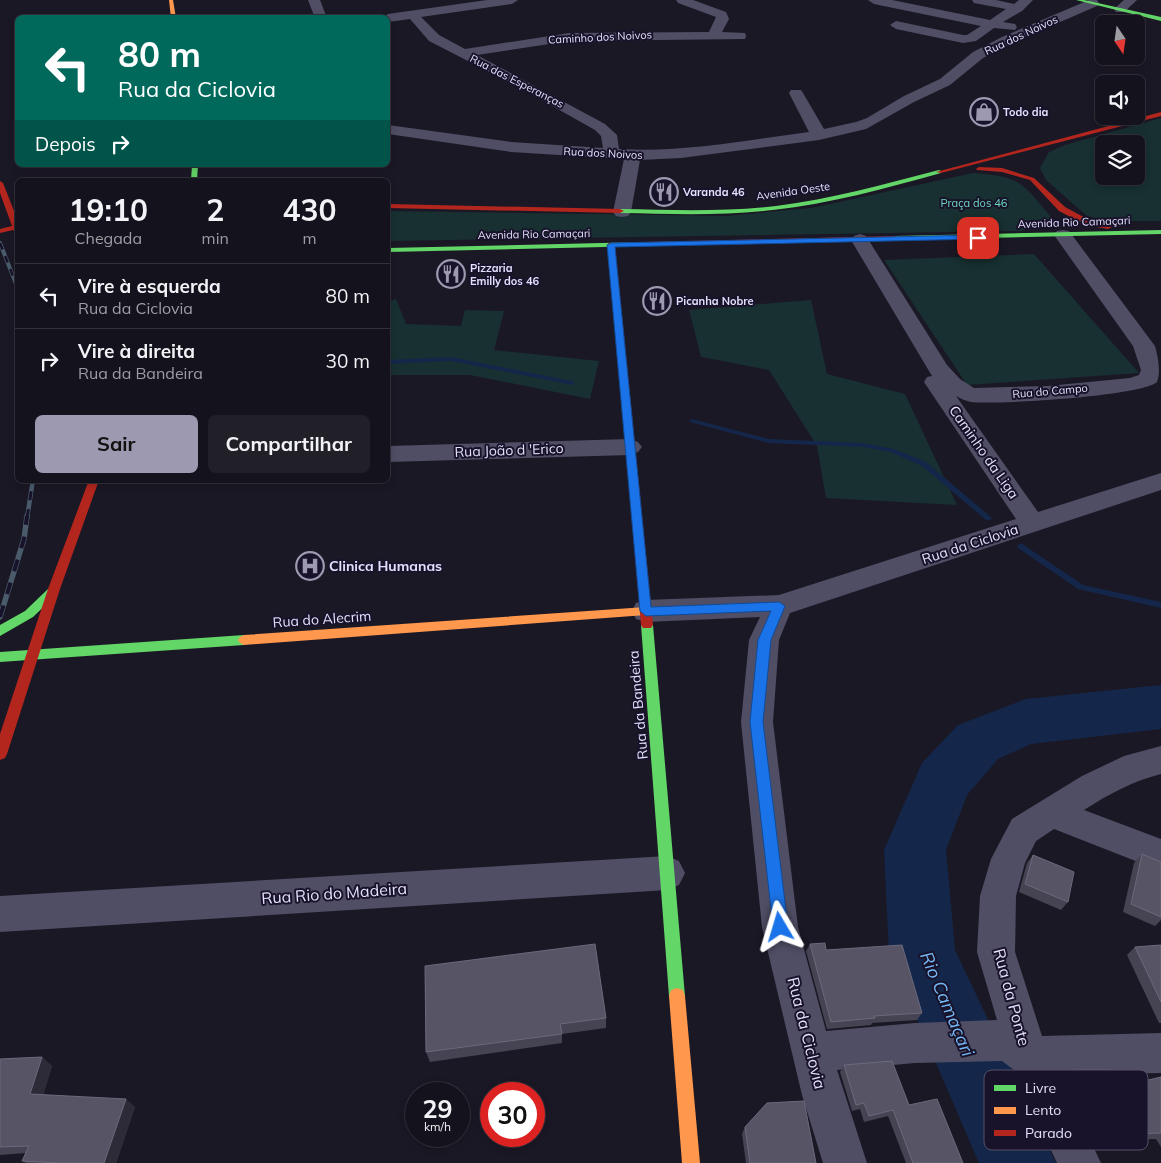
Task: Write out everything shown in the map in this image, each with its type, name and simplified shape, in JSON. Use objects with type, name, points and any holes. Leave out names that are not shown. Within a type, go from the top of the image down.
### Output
[{"type":"street","points":[[171,0],[174,15]]},
{"type":"street","points":[[314,0],[320,15]]},
{"type":"street","points":[[388,14],[413,15],[512,0]]},
{"type":"street","points":[[682,0],[722,15],[723,19],[713,36]]},
{"type":"street","points":[[874,0],[1008,27],[1015,26],[1022,20]]},
{"type":"street","points":[[978,0],[1022,4]]},
{"type":"street","points":[[1078,0],[1161,20]]},
{"type":"street","points":[[1120,9],[1131,0]]},
{"type":"street","name":"Rua dos Noivos","points":[[390,130],[511,147],[633,155],[681,153],[819,135],[872,121],[919,94],[945,82],[978,55],[1007,40],[1094,3]]},
{"type":"street","points":[[896,25],[963,39],[971,38],[1022,4]]},
{"type":"street","name":"Rua das Esperanças","points":[[413,15],[434,38],[522,83],[600,127],[609,135],[611,153]]},
{"type":"street","name":"Caminho dos Noivos","points":[[462,53],[569,37],[740,36]]},
{"type":"street","points":[[796,93],[819,135]]},
{"type":"street","name":"Avenida Oeste","points":[[390,206],[622,212],[734,211],[776,208],[841,197],[1161,114]]},
{"type":"street","points":[[1055,142],[1039,152],[1033,169],[1059,222],[1089,222],[1131,232]]},
{"type":"street","points":[[622,212],[633,155]]},
{"type":"street","points":[[947,171],[990,169],[1018,174],[1033,169]]},
{"type":"street","points":[[0,183],[15,224]]},
{"type":"street","name":"Avenida Rio Camaçari","points":[[390,250],[1039,236],[1059,222],[1131,232],[1161,232]]},
{"type":"street","name":"Rua do Campo","points":[[860,240],[944,378],[962,391],[971,395],[1048,393],[1133,384],[1148,379],[1152,370],[1144,346],[1059,222]]},
{"type":"street","points":[[0,231],[15,229]]},
{"type":"street","name":"Rua da Bandeira","points":[[611,245],[646,611],[690,1163]]},
{"type":"street","name":"Caminho da Liga","points":[[935,382],[1032,523]]},
{"type":"street","name":"Rua João d 'Erico","points":[[390,454],[630,446]]},
{"type":"street","points":[[0,754],[54,589],[93,483]]},
{"type":"street","name":"Rua da Ciclovia","points":[[646,611],[779,606],[1032,523],[1155,489]]},
{"type":"street","points":[[0,631],[30,614],[54,589]]},
{"type":"street","name":"Rua da Ciclovia","points":[[779,606],[764,640],[757,722],[780,927],[812,1052],[845,1163]]},
{"type":"street","name":"Rua do Alecrim","points":[[0,657],[646,611]]},
{"type":"street","name":"Rua da Ponte","points":[[1026,1070],[1014,1048],[996,952],[998,896],[1008,859],[1024,830],[1094,786],[1135,766],[1161,760]]},
{"type":"street","points":[[1052,813],[1161,855]]},
{"type":"street","name":"Rua Rio do Madeira","points":[[0,914],[667,873]]},
{"type":"street","points":[[812,1052],[915,1043],[1161,1053]]},
{"type":"street","name":"Rua da Ponte","points":[[1072,1150],[1079,1163]]},
{"type":"green space","points":[[1161,118],[1161,221],[1108,221],[1087,216],[1046,180],[1040,168],[1049,152],[1065,145],[1095,137],[1095,185],[1145,185],[1145,135],[1101,135],[1136,125],[1145,125],[1145,122]]},
{"type":"green space","name":"Praça dos 46","points":[[973,173],[1011,179],[1019,183],[1026,188],[1051,217],[1043,226],[1021,231],[390,241],[390,211],[726,216],[811,208]]},
{"type":"green space","points":[[1034,254],[1139,373],[967,385],[884,260]]},
{"type":"green space","points":[[396,299],[406,324],[461,326],[465,310],[504,311],[494,350],[599,361],[590,399],[470,375],[390,375],[390,301]]},
{"type":"green space","points":[[811,300],[827,374],[905,394],[957,505],[826,498],[817,446],[769,370],[701,357],[689,310]]},
{"type":"building","points":[[1142,854],[1161,862],[1161,917],[1131,904]]},
{"type":"building","points":[[1033,855],[1074,872],[1068,902],[1025,884]]},
{"type":"building","points":[[825,943],[826,950],[902,945],[922,1013],[874,1016],[875,1018],[831,1022],[810,944]]},
{"type":"building","points":[[595,944],[606,1018],[560,1024],[562,1034],[426,1052],[425,966]]},
{"type":"building","points":[[1161,945],[1161,1002],[1135,947]]},
{"type":"building","points":[[42,1057],[30,1094],[126,1099],[104,1163],[22,1161],[29,1146],[0,1147],[0,1059]]},
{"type":"building","points":[[892,1061],[909,1105],[937,1099],[963,1163],[913,1163],[893,1110],[869,1116],[864,1103],[856,1105],[844,1065]]},
{"type":"building","points":[[1161,1077],[1161,1133],[1148,1133],[1148,1080]]},
{"type":"building","points":[[804,1101],[816,1163],[750,1163],[745,1127],[767,1103]]},
{"type":"waterway","points":[[390,362],[451,359],[572,383]]},
{"type":"waterway","points":[[692,421],[769,441],[863,445],[892,450],[924,464],[988,518]]},
{"type":"waterway","points":[[1021,546],[1081,587],[1161,605]]},
{"type":"waterway","name":"Rio Camaçari","points":[[984,1089],[922,954],[915,850],[943,781],[978,742],[1026,722],[1161,707]]},
{"type":"waterway","name":"Rio Camaçari","points":[[1012,1150],[1018,1163]]},
{"type":"railway","points":[[0,243],[15,281]]},
{"type":"railway","points":[[27,518],[33,483]]},
{"type":"railway","points":[[0,617],[24,539],[27,516]]},
{"type":"traffic: fast","points":[[1078,0],[1161,19]]},
{"type":"traffic: fast","points":[[194,178],[195,167]]},
{"type":"traffic: fast","points":[[620,211],[717,212],[775,208],[837,197],[939,172]]},
{"type":"traffic: fast","points":[[895,238],[1161,232]]},
{"type":"traffic: fast","points":[[390,250],[644,244]]},
{"type":"traffic: fast","points":[[0,631],[29,614],[52,592]]},
{"type":"traffic: fast","points":[[647,625],[677,996]]},
{"type":"traffic: fast","points":[[0,657],[244,640]]},
{"type":"traffic: slow","points":[[171,0],[174,15]]},
{"type":"traffic: slow","points":[[244,640],[646,611]]},
{"type":"traffic: slow","points":[[677,996],[691,1163]]},
{"type":"traffic: jam","points":[[939,172],[1161,114]]},
{"type":"traffic: jam","points":[[979,169],[1002,170],[1032,179],[1062,209],[1089,223],[1108,227]]},
{"type":"traffic: jam","points":[[0,183],[15,225]]},
{"type":"traffic: jam","points":[[390,206],[620,211]]},
{"type":"traffic: jam","points":[[0,231],[15,228]]},
{"type":"traffic: jam","points":[[644,244],[895,238]]},
{"type":"traffic: jam","points":[[611,245],[647,625]]},
{"type":"traffic: jam","points":[[0,754],[54,589],[93,483]]},
{"type":"place","name":"Todo dia","points":[[984,112]]},
{"type":"place","name":"Varanda 46","points":[[664,192]]},
{"type":"place","name":"Pizzaria Emilly dos 46","points":[[451,274]]},
{"type":"place","name":"Picanha Nobre","points":[[657,301]]},
{"type":"place","name":"Clinica Humanas","points":[[310,566]]},
{"type":"route","points":[[780,927],[757,722],[764,640],[779,606],[646,611],[611,245],[978,238]]}]
